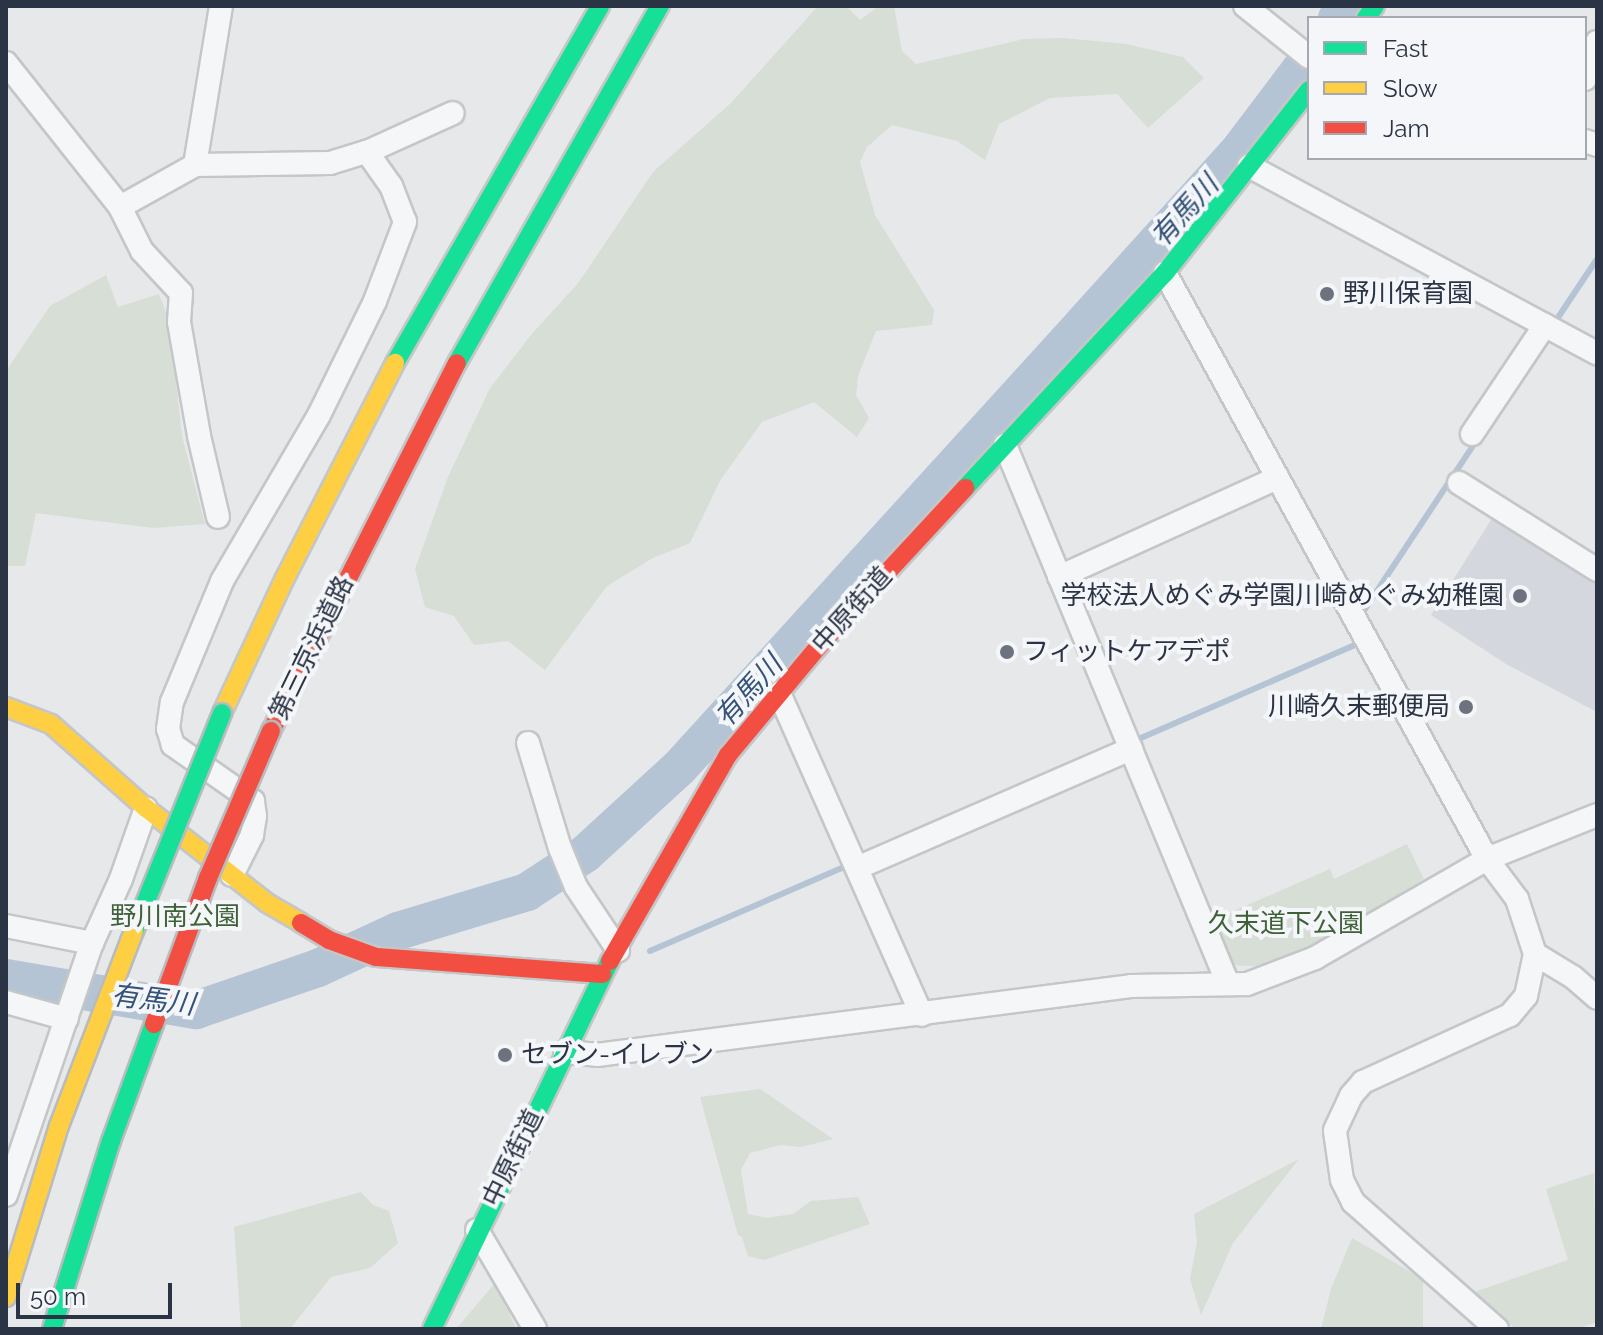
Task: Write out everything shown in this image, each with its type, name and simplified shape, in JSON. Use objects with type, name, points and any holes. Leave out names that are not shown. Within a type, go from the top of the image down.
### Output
[{"type":"main road","name":"第三京浜道路","points":[[6,1297],[59,1126],[160,862],[222,713],[284,580],[416,323],[600,6]]},
{"type":"main road","name":"第三京浜道路","points":[[52,1329],[122,1112],[208,878],[271,731],[463,352],[660,6]]},
{"type":"main road","name":"中原街道","points":[[432,1329],[602,974],[728,755],[779,693],[1165,273],[1307,93]]},
{"type":"main road","points":[[6,707],[51,724],[146,808],[267,903],[329,940],[376,957],[602,974]]},
{"type":"street","points":[[195,165],[221,6]]},
{"type":"street","points":[[1245,6],[1303,52]]},
{"type":"street","points":[[1587,73],[1597,42]]},
{"type":"street","points":[[6,63],[120,207],[142,251],[181,293],[179,322],[199,436],[218,517]]},
{"type":"street","points":[[120,207],[195,165],[330,163],[367,152],[453,113]]},
{"type":"street","points":[[232,875],[252,835],[255,816],[253,801],[173,745],[168,729],[172,702],[222,581],[319,415],[375,301],[405,222],[391,186],[367,152]]},
{"type":"street","points":[[1249,166],[1597,353]]},
{"type":"street","points":[[1165,273],[1275,479],[1391,681],[1487,859],[1517,899],[1535,954],[1526,996],[1510,1015],[1363,1082],[1351,1096],[1335,1131],[1342,1180],[1353,1202],[1497,1329]]},
{"type":"street","points":[[1472,434],[1545,325]]},
{"type":"street","points":[[1005,445],[1228,984]]},
{"type":"street","points":[[1059,577],[1275,479]]},
{"type":"street","points":[[1459,483],[1597,570]]},
{"type":"street","points":[[779,693],[922,1015]]},
{"type":"street","points":[[528,743],[576,887],[618,950]]},
{"type":"street","points":[[857,868],[1131,749]]},
{"type":"street","points":[[6,1195],[92,943],[121,879],[146,808]]},
{"type":"street","points":[[565,1052],[597,1055],[1131,986],[1247,984],[1315,958],[1487,859],[1597,815]]},
{"type":"street","points":[[6,926],[92,943]]},
{"type":"street","points":[[1535,954],[1573,977],[1597,998]]},
{"type":"street","points":[[6,1002],[67,1019]]},
{"type":"street","points":[[477,1230],[535,1329]]},
{"type":"shaded area","name":"学校法人めぐみ学園川崎めぐみ幼稚園","points":[[1496,512],[1597,578],[1597,712],[1506,664],[1431,615]]},
{"type":"green space","points":[[818,6],[846,6],[860,20],[879,6],[894,6],[902,51],[916,64],[1024,39],[1063,38],[1126,44],[1183,57],[1204,78],[1148,128],[1117,94],[1050,98],[999,124],[985,160],[957,141],[892,125],[867,147],[860,162],[875,215],[934,310],[932,325],[876,331],[858,376],[856,395],[869,418],[857,437],[814,402],[762,422],[721,479],[690,543],[653,558],[607,586],[545,670],[508,641],[474,645],[454,616],[425,607],[415,569],[448,477],[490,388],[531,335],[579,282],[653,172],[731,103]]},
{"type":"green space","points":[[106,275],[118,307],[159,294],[170,324],[182,436],[205,524],[153,528],[36,513],[25,566],[6,566],[6,371],[50,306]]},
{"type":"green space","name":"久末道下公園","points":[[1407,844],[1424,879],[1302,954],[1267,967],[1232,965],[1213,920],[1330,869],[1334,879]]},
{"type":"green space","points":[[760,1089],[833,1139],[801,1147],[781,1145],[750,1153],[741,1170],[748,1214],[767,1218],[793,1214],[811,1201],[858,1197],[870,1224],[764,1260],[748,1256],[742,1237],[738,1235],[700,1097]]},
{"type":"green space","points":[[1299,1159],[1233,1243],[1201,1315],[1190,1279],[1197,1242],[1194,1214]]},
{"type":"green space","points":[[1594,1173],[1597,1322],[1577,1329],[1515,1329],[1474,1292],[1568,1260],[1546,1189]]},
{"type":"green space","points":[[361,1192],[373,1205],[389,1211],[398,1243],[370,1268],[331,1277],[290,1329],[241,1329],[234,1227]]},
{"type":"green space","points":[[1352,1238],[1423,1279],[1423,1329],[1321,1329],[1331,1289]]},
{"type":"green space","points":[[496,1282],[516,1329],[456,1329]]},
{"type":"waterway","name":"有馬川","points":[[1338,16],[1345,6]]},
{"type":"waterway","name":"有馬川","points":[[6,978],[196,1010],[318,968],[398,931],[527,892],[585,854],[679,768],[1239,151],[1307,61]]},
{"type":"waterway","points":[[1553,325],[1597,259]]},
{"type":"waterway","points":[[1361,615],[1478,438]]},
{"type":"waterway","points":[[1134,741],[1362,642]]},
{"type":"waterway","points":[[650,951],[849,865]]},
{"type":"traffic: fast","points":[[395,363],[600,6]]},
{"type":"traffic: fast","points":[[457,363],[660,6]]},
{"type":"traffic: fast","points":[[1368,16],[1375,6]]},
{"type":"traffic: fast","points":[[965,488],[1165,273],[1307,93]]},
{"type":"traffic: fast","points":[[134,931],[222,713]]},
{"type":"traffic: fast","points":[[432,1329],[610,961]]},
{"type":"traffic: fast","points":[[52,1329],[111,1141],[154,1024]]},
{"type":"traffic: slow","points":[[222,713],[284,580],[395,363]]},
{"type":"traffic: slow","points":[[6,707],[51,724],[146,808],[267,903],[301,923]]},
{"type":"traffic: slow","points":[[6,1297],[59,1126],[134,931]]},
{"type":"traffic: jam","points":[[271,731],[457,363]]},
{"type":"traffic: jam","points":[[610,961],[728,755],[818,647],[965,488]]},
{"type":"traffic: jam","points":[[154,1024],[208,878],[271,731]]},
{"type":"traffic: jam","points":[[301,923],[329,940],[376,957],[602,974]]},
{"type":"place","name":"野川保育園","points":[[1327,294]]},
{"type":"place","name":"学校法人めぐみ学園川崎めぐみ幼稚園","points":[[1520,596]]},
{"type":"place","name":"フィットケアデポ","points":[[1007,652]]},
{"type":"place","name":"川崎久末郵便局","points":[[1466,707]]},
{"type":"place","name":"セブン-イレブン","points":[[505,1055]]},
{"type":"park label","name":"野川南公園","points":[[175,917]]}]
